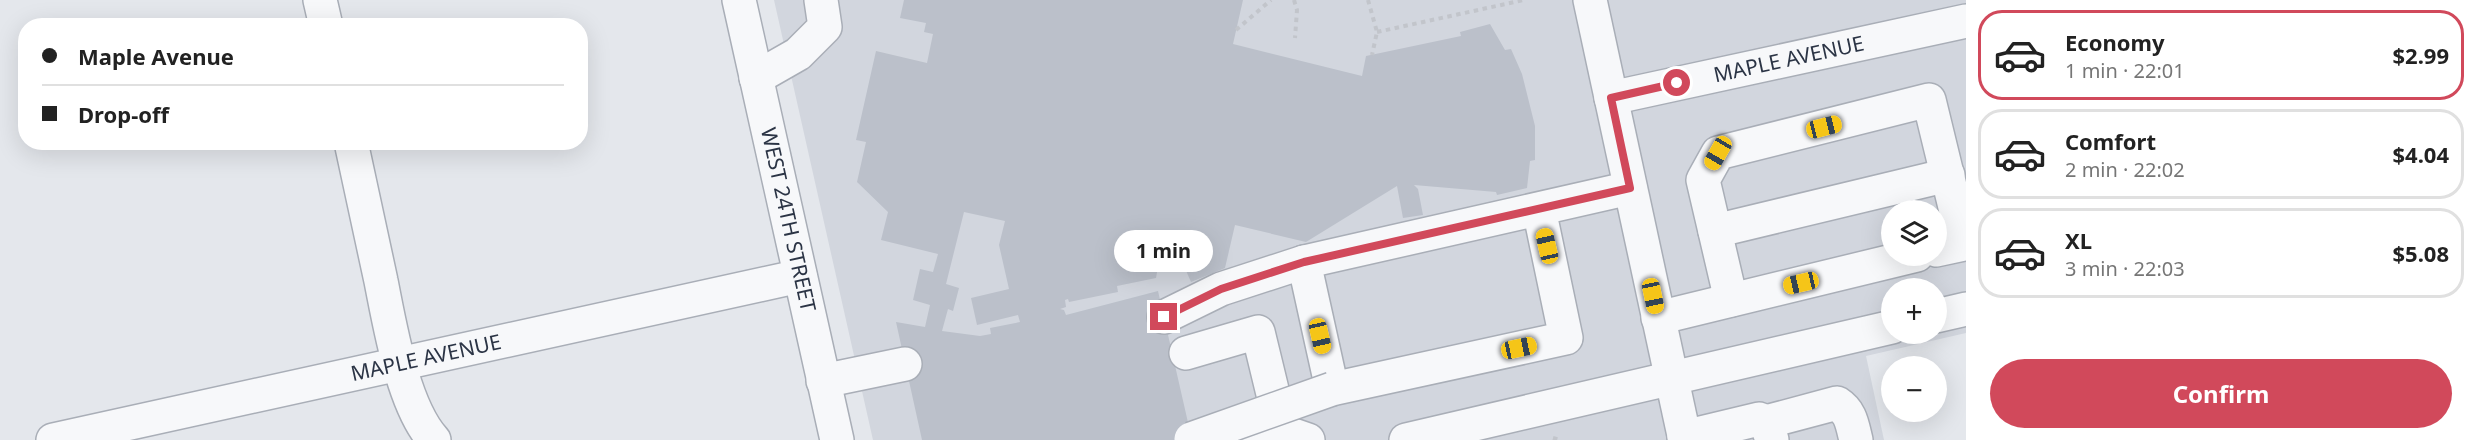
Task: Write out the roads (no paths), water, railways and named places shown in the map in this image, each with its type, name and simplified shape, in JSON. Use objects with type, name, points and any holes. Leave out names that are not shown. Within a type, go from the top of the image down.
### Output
[{"type":"street","points":[[320,0],[324,18]]},
{"type":"street","name":"WEST 24TH STREET","points":[[739,0],[837,440]]},
{"type":"street","points":[[756,78],[798,54],[825,27],[821,0]]},
{"type":"street","points":[[1590,0],[1684,438],[1759,419],[1769,431],[1836,403],[1850,416],[1856,440]]},
{"type":"street","name":"MAPLE AVENUE","points":[[1611,98],[1966,21]]},
{"type":"street","points":[[1731,300],[1703,180],[1718,153],[1929,100],[1964,243],[1947,247]]},
{"type":"street","points":[[353,150],[399,365],[419,414],[434,440]]},
{"type":"street","points":[[1715,231],[1948,175]]},
{"type":"street","points":[[1164,317],[1221,289],[1304,262],[1630,188]]},
{"type":"street","points":[[1191,439],[1332,389],[1566,338],[1539,209]]},
{"type":"street","points":[[1304,262],[1332,389]]},
{"type":"street","points":[[1658,318],[1881,264]]},
{"type":"street","name":"MAPLE AVENUE","points":[[53,440],[800,276]]},
{"type":"street","points":[[1947,313],[1966,309]]},
{"type":"street","points":[[1407,440],[1881,329]]},
{"type":"street","points":[[1186,354],[1258,332],[1281,437]]},
{"type":"street","points":[[826,391],[907,374]]}]
